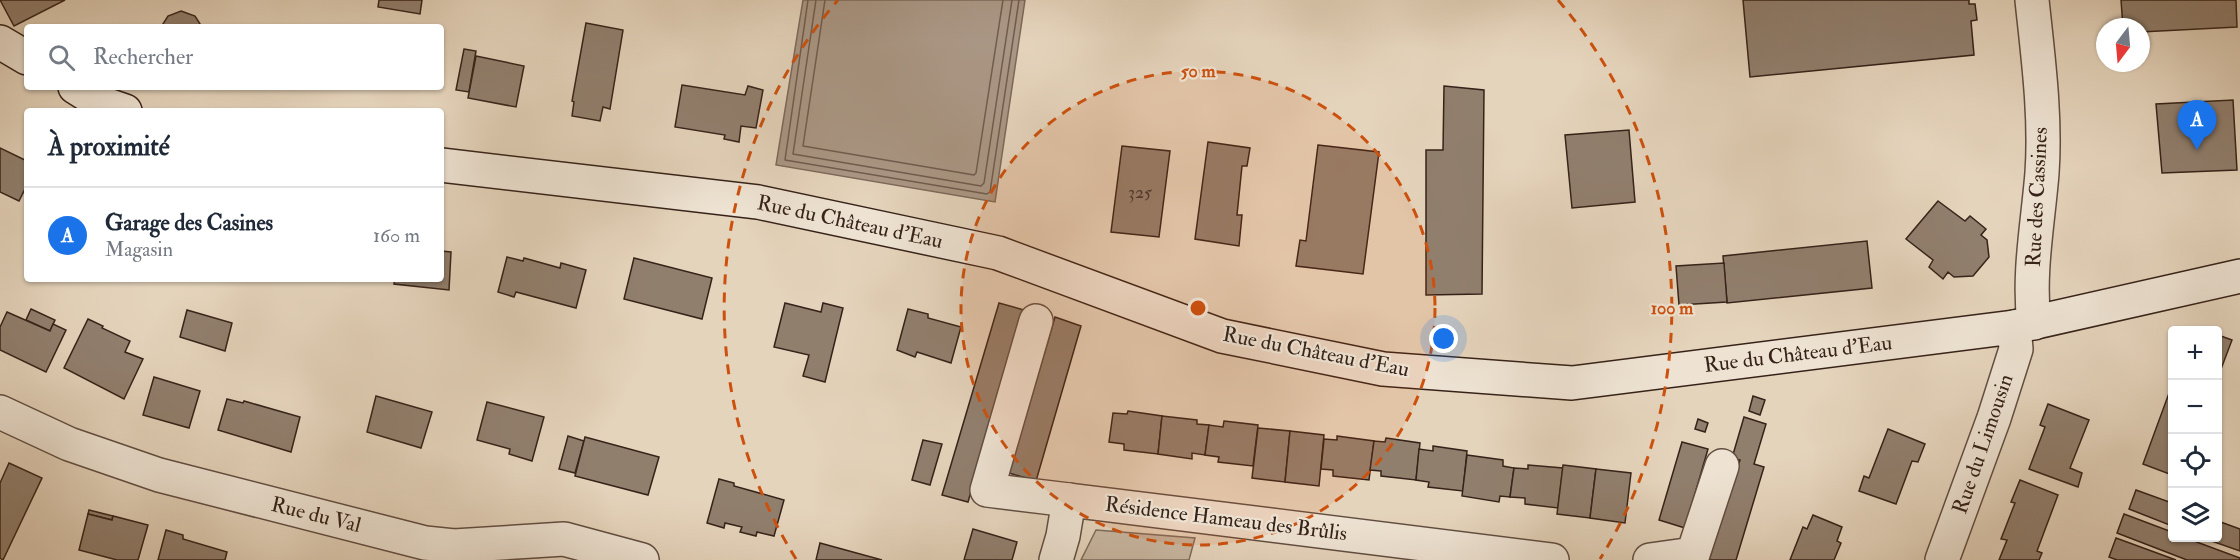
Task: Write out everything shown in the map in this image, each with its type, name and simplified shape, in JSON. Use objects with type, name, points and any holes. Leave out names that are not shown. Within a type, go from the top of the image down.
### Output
[{"type":"street","name":"Rue des Cassines","points":[[2024,325],[2042,171],[2041,85],[2032,0]]},
{"type":"street","points":[[0,42],[24,56]]},
{"type":"street","points":[[80,90],[99,102],[116,108]]},
{"type":"street","name":"Rue du Château d'Eau","points":[[444,165],[759,202],[998,254],[1222,336],[1383,369],[1572,383],[2024,325],[2240,276]]},
{"type":"street","name":"Résidence Hameau des Brûlis","points":[[1036,321],[987,490],[1552,560]]},
{"type":"street","name":"Rue du Limousin","points":[[1942,560],[1995,418],[2024,325]]},
{"type":"street","name":"Rue du Val","points":[[0,412],[69,444],[159,475],[425,543],[454,546],[564,539],[642,560]]},
{"type":"street","points":[[1650,560],[1693,554],[1722,466]]},
{"type":"street","points":[[1056,560],[1069,500]]},
{"type":"shaded area","points":[[1096,530],[1195,538],[1189,560],[1081,560]]},
{"type":"water","points":[[803,0],[1025,0],[995,202],[776,165]]},
{"type":"building","points":[[0,0],[65,0],[14,26]]},
{"type":"building","points":[[379,0],[422,0],[420,14],[378,7]]},
{"type":"building","points":[[1743,0],[1969,0],[1969,4],[1975,4],[1977,20],[1971,21],[1974,55],[1750,77]]},
{"type":"building","points":[[2121,0],[2236,0],[2237,27],[2150,32],[2150,18],[2122,18]]},
{"type":"building","points":[[181,11],[195,16],[200,24],[163,24],[168,16]]},
{"type":"building","points":[[586,23],[623,30],[610,109],[603,107],[600,121],[572,116],[574,102],[572,101]]},
{"type":"building","points":[[464,49],[476,51],[469,92],[456,90]]},
{"type":"building","points":[[476,56],[524,66],[516,107],[468,98]]},
{"type":"building","points":[[682,85],[745,95],[748,86],[763,90],[756,128],[741,126],[739,142],[724,139],[725,135],[675,127]]},
{"type":"building","points":[[1444,86],[1484,90],[1482,294],[1426,295],[1426,150],[1443,150]]},
{"type":"building","points":[[2233,100],[2237,170],[2162,173],[2156,104]]},
{"type":"building","points":[[1629,130],[1635,202],[1572,208],[1565,135]]},
{"type":"building","points":[[1208,142],[1250,148],[1247,166],[1242,166],[1237,215],[1242,215],[1239,246],[1195,239]]},
{"type":"building","points":[[1318,145],[1379,152],[1363,274],[1296,266],[1300,240],[1306,241]]},
{"type":"building","points":[[1122,146],[1170,151],[1159,237],[1111,232]]},
{"type":"building","points":[[0,148],[24,160],[24,191],[19,201],[0,192]]},
{"type":"building","points":[[1938,201],[1965,221],[1970,216],[1986,229],[1981,235],[1987,240],[1989,257],[1973,276],[1954,277],[1948,272],[1943,279],[1929,267],[1933,260],[1906,239]]},
{"type":"building","points":[[1867,241],[1872,288],[1727,303],[1723,256]]},
{"type":"building","points":[[444,251],[451,252],[449,290],[394,284],[394,282],[444,282]]},
{"type":"building","points":[[507,257],[523,261],[524,258],[560,268],[561,263],[586,270],[576,308],[516,292],[514,297],[498,292]]},
{"type":"building","points":[[634,258],[712,278],[702,319],[624,299]]},
{"type":"building","points":[[1724,263],[1727,302],[1679,305],[1676,266]]},
{"type":"building","points":[[785,303],[821,312],[823,303],[843,308],[825,382],[803,376],[809,355],[774,347]]},
{"type":"building","points":[[999,303],[1024,310],[968,502],[942,495]]},
{"type":"building","points":[[31,309],[55,320],[50,331],[26,320]]},
{"type":"building","points":[[908,309],[928,314],[928,318],[961,327],[951,363],[917,352],[915,357],[897,350]]},
{"type":"building","points":[[187,310],[232,323],[225,351],[180,337]]},
{"type":"building","points":[[7,312],[50,331],[53,324],[66,330],[46,372],[0,350],[0,327]]},
{"type":"building","points":[[1055,317],[1081,326],[1036,481],[1009,473]]},
{"type":"building","points":[[88,319],[130,341],[125,352],[143,359],[124,399],[64,368]]},
{"type":"building","points":[[2222,336],[2232,340],[2222,366]]},
{"type":"building","points":[[154,377],[200,391],[189,428],[143,415]]},
{"type":"building","points":[[376,396],[432,412],[421,448],[367,432]]},
{"type":"building","points":[[1753,396],[1765,400],[1760,415],[1749,411]]},
{"type":"building","points":[[2168,396],[2168,473],[2143,464]]},
{"type":"building","points":[[227,399],[243,403],[244,401],[300,417],[291,452],[218,430]]},
{"type":"building","points":[[487,402],[544,417],[532,461],[509,454],[510,449],[477,440]]},
{"type":"building","points":[[2048,404],[2089,420],[2070,468],[2082,473],[2078,487],[2029,469],[2045,427],[2040,425]]},
{"type":"building","points":[[1128,411],[1162,416],[1158,454],[1124,450],[1124,444],[1109,442],[1113,413],[1127,414]]},
{"type":"building","points":[[1162,416],[1197,420],[1197,424],[1209,425],[1205,455],[1192,453],[1192,459],[1158,454]]},
{"type":"building","points":[[1744,417],[1766,424],[1754,464],[1764,467],[1736,560],[1709,560],[1740,460],[1732,458]]},
{"type":"building","points":[[1698,419],[1708,423],[1705,432],[1695,429]]},
{"type":"building","points":[[1224,421],[1258,425],[1253,466],[1218,462],[1219,457],[1205,455],[1209,425],[1223,427]]},
{"type":"building","points":[[1258,428],[1290,431],[1285,482],[1252,478]]},
{"type":"building","points":[[1888,429],[1925,444],[1918,462],[1912,461],[1896,504],[1859,491],[1864,476],[1869,478]]},
{"type":"building","points":[[1290,431],[1324,435],[1319,486],[1285,482]]},
{"type":"building","points":[[568,436],[584,441],[575,473],[559,469]]},
{"type":"building","points":[[1337,436],[1374,441],[1369,480],[1333,476],[1333,470],[1321,469],[1324,439],[1337,440]]},
{"type":"building","points":[[585,437],[659,457],[648,495],[575,476]]},
{"type":"building","points":[[1386,438],[1420,443],[1416,480],[1381,476],[1381,471],[1370,470],[1374,441],[1385,442]]},
{"type":"building","points":[[923,440],[942,444],[930,485],[912,480]]},
{"type":"building","points":[[1682,442],[1708,449],[1685,528],[1659,520]]},
{"type":"building","points":[[1433,446],[1467,451],[1463,491],[1428,487],[1429,482],[1416,480],[1419,449],[1433,451]]},
{"type":"building","points":[[1467,455],[1503,460],[1503,466],[1514,468],[1510,497],[1500,496],[1499,502],[1462,496]]},
{"type":"building","points":[[9,463],[42,478],[3,560],[0,558],[0,483]]},
{"type":"building","points":[[1528,465],[1563,468],[1558,508],[1525,504],[1525,498],[1510,497],[1514,468],[1528,469]]},
{"type":"building","points":[[1563,465],[1596,469],[1590,518],[1557,514]]},
{"type":"building","points":[[1596,469],[1631,473],[1625,523],[1590,518]]},
{"type":"building","points":[[719,479],[734,483],[734,486],[784,500],[774,536],[757,532],[756,536],[740,532],[742,527],[725,523],[724,528],[707,523]]},
{"type":"building","points":[[2020,480],[2058,495],[2037,551],[2042,553],[2039,560],[1999,560],[2007,540],[2001,539],[2015,503],[2011,502]]},
{"type":"building","points":[[2136,490],[2168,502],[2168,524],[2129,509]]},
{"type":"building","points":[[89,510],[113,516],[112,520],[88,514]]},
{"type":"building","points":[[88,514],[112,520],[113,516],[148,525],[138,560],[117,560],[79,550]]},
{"type":"building","points":[[2124,514],[2168,530],[2168,542],[2197,542],[2240,558],[2240,560],[2187,560],[2117,533]]},
{"type":"building","points":[[1813,515],[1842,527],[1837,541],[1841,543],[1834,560],[1790,560],[1803,527],[1807,529]]},
{"type":"building","points":[[2222,522],[2240,529],[2240,551],[2214,542],[2222,542]]},
{"type":"building","points":[[973,529],[1017,542],[1012,560],[964,560]]},
{"type":"building","points":[[166,530],[183,535],[183,539],[227,552],[225,560],[158,560]]},
{"type":"building","points":[[2116,538],[2176,560],[2117,560],[2109,557]]},
{"type":"building","points":[[820,543],[882,560],[816,560]]},
{"type":"place","name":"Garage des Casines","points":[[2197,150]]}]
